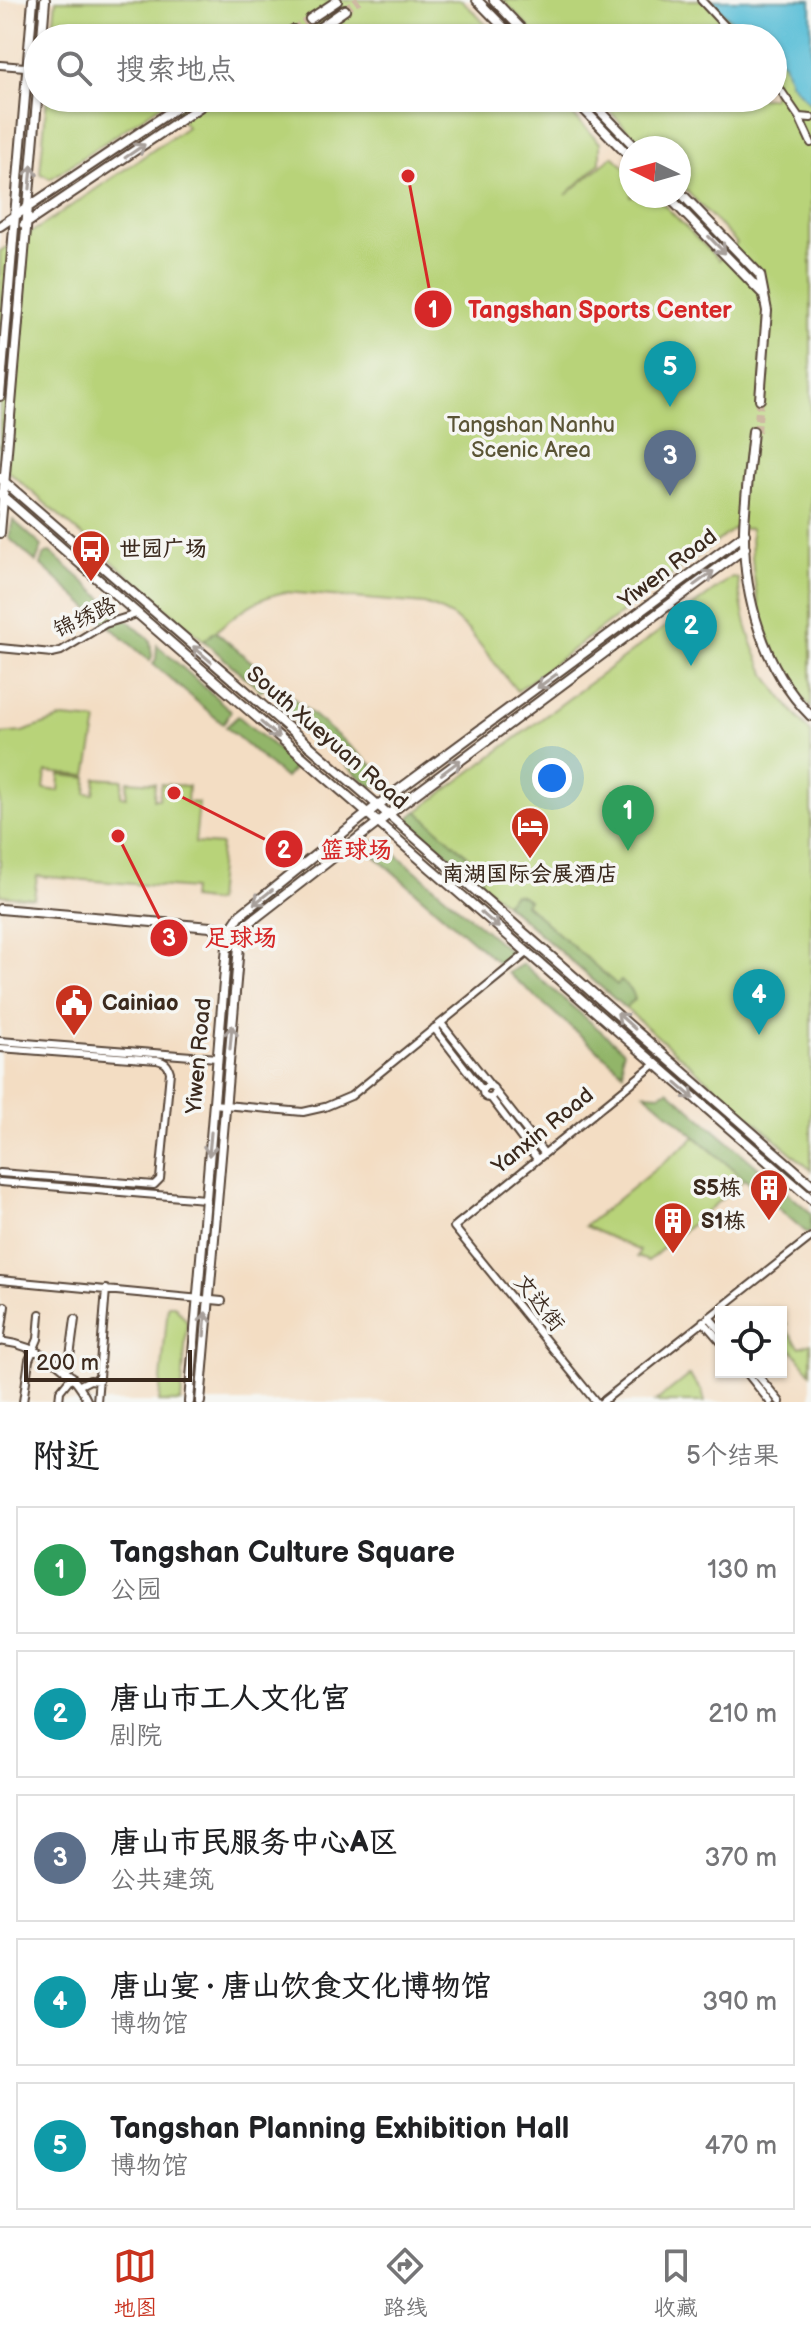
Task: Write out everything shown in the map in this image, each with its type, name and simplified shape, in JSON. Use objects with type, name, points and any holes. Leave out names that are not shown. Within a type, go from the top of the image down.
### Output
[{"type":"main road","points":[[31,24],[33,0]]},
{"type":"main road","points":[[43,24],[45,0]]},
{"type":"main road","points":[[477,0],[500,24]]},
{"type":"main road","points":[[494,0],[517,24]]},
{"type":"main road","points":[[310,19],[337,1]]},
{"type":"main road","points":[[325,24],[345,10]]},
{"type":"main road","points":[[0,396],[24,112]]},
{"type":"main road","points":[[0,533],[2,480],[36,112]]},
{"type":"main road","points":[[0,226],[171,112]]},
{"type":"main road","points":[[0,240],[193,112]]},
{"type":"main road","points":[[587,112],[619,144]]},
{"type":"main road","points":[[601,112],[624,136]]},
{"type":"main road","points":[[159,120],[168,129]]},
{"type":"main road","points":[[691,203],[760,275],[764,295],[758,400]]},
{"type":"main road","points":[[680,208],[764,295]]},
{"type":"main road","points":[[745,548],[755,432],[745,534],[745,548],[751,597],[761,637],[778,672],[811,716]]},
{"type":"main road","name":"South Xueyuan Road","points":[[2,480],[811,1184]]},
{"type":"main road","name":"South Xueyuan Road","points":[[2,496],[811,1199]]},
{"type":"main road","name":"Yiwen Road","points":[[200,1402],[239,946],[245,926],[745,534]]},
{"type":"main road","name":"Yiwen Road","points":[[189,1402],[227,946],[232,927],[240,915],[378,805],[745,548]]},
{"type":"main road","points":[[0,909],[232,927],[242,933]]},
{"type":"street","points":[[701,0],[723,24]]},
{"type":"street","points":[[0,65],[24,67]]},
{"type":"street","points":[[787,99],[811,143]]},
{"type":"street","points":[[799,117],[811,118]]},
{"type":"street","name":"锦绣路","points":[[0,648],[52,653],[61,651],[105,624],[137,614]]},
{"type":"street","points":[[213,1104],[303,1112],[351,1096],[527,953]]},
{"type":"street","points":[[438,1026],[494,1087],[493,1095],[537,1159]]},
{"type":"street","points":[[438,1026],[485,1096],[493,1095]]},
{"type":"street","points":[[0,1041],[217,1058]]},
{"type":"street","points":[[0,1048],[157,1060],[164,1061],[170,1072],[160,1179],[154,1185],[0,1173]]},
{"type":"street","name":"Yanxin Road","points":[[454,1227],[655,1064]]},
{"type":"street","points":[[483,1091],[490,1085]]},
{"type":"street","points":[[493,1095],[544,1153]]},
{"type":"street","points":[[0,1182],[205,1199]]},
{"type":"street","name":"文达街","points":[[454,1227],[596,1402]]},
{"type":"street","points":[[602,1402],[811,1237]]},
{"type":"street","points":[[0,1280],[222,1301]]},
{"type":"street","points":[[97,1402],[106,1289]]},
{"type":"street","points":[[5,1306],[0,1341],[34,1349],[72,1376],[88,1402]]},
{"type":"street","points":[[23,1402],[27,1368],[38,1339],[40,1314]]},
{"type":"street","points":[[65,1371],[69,1364],[75,1319]]},
{"type":"street","points":[[706,1319],[715,1326]]},
{"type":"street","points":[[706,1319],[715,1333]]},
{"type":"street","points":[[59,1402],[60,1391],[72,1376]]},
{"type":"street","points":[[751,1378],[770,1402]]},
{"type":"street","points":[[760,1378],[780,1402]]},
{"type":"street","points":[[80,1385],[90,1380],[99,1381]]},
{"type":"green space","points":[[56,0],[462,0],[485,24],[53,24]]},
{"type":"green space","name":"Tangshan Nanhu Scenic Area","points":[[503,0],[811,0],[811,708],[783,668],[764,624],[754,578],[751,529],[735,528],[517,691],[469,631],[453,617],[424,604],[285,592],[251,605],[204,641],[0,464],[0,251],[187,127],[175,112],[570,112],[600,143],[600,163],[566,195],[613,156],[619,162],[619,208],[667,208],[719,260],[737,243],[691,195],[691,136],[633,136],[610,112],[787,112],[787,24],[526,24]]},
{"type":"green space","name":"Tangshan Nanhu Scenic Area","points":[[46,112],[150,112],[50,179],[40,173]]},
{"type":"green space","points":[[13,520],[42,546],[36,562],[9,538]]},
{"type":"green space","points":[[50,552],[123,616],[104,622],[41,565],[43,556]]},
{"type":"green space","points":[[732,577],[738,579],[747,628],[760,663],[811,733],[811,1170],[410,821],[410,817]]},
{"type":"green space","points":[[126,619],[150,640],[150,661],[108,625]]},
{"type":"green space","points":[[215,631],[273,680],[261,691],[204,641]]},
{"type":"green space","points":[[157,645],[231,711],[223,724],[153,664]]},
{"type":"green space","points":[[285,691],[392,782],[388,786],[370,786],[277,706]]},
{"type":"green space","points":[[238,716],[285,756],[294,768],[285,778],[226,727]]},
{"type":"green space","points":[[63,718],[97,721],[87,776],[46,772],[44,789],[59,791],[60,775],[87,778],[86,793],[94,794],[96,778],[123,780],[121,796],[126,797],[128,781],[155,783],[154,799],[159,799],[161,784],[188,786],[187,802],[199,803],[195,843],[221,845],[216,902],[191,899],[192,889],[37,876],[34,898],[0,895],[0,734],[22,732]]},
{"type":"green space","points":[[417,811],[480,867],[485,862],[486,873],[479,881],[410,821]]},
{"type":"green space","points":[[367,841],[382,842],[514,955],[503,967],[363,846]]},
{"type":"green space","points":[[514,894],[528,900],[525,904],[617,985],[621,981],[632,991],[635,999],[625,1008],[505,903]]},
{"type":"green space","points":[[523,964],[624,1051],[623,1072],[508,973]]},
{"type":"green space","points":[[668,1090],[811,1213],[811,1231],[807,1233],[645,1093],[660,1094]]},
{"type":"green space","points":[[695,1137],[745,1179],[648,1261],[637,1257],[640,1251],[585,1226]]},
{"type":"green space","points":[[168,1305],[174,1305],[187,1321],[181,1402],[159,1402]]},
{"type":"green space","points":[[787,1331],[800,1347],[811,1343],[811,1373],[787,1343]]},
{"type":"green space","points":[[689,1375],[702,1391],[705,1402],[655,1402]]},
{"type":"water","points":[[713,0],[811,0],[811,105],[790,82],[787,72],[787,24],[736,24]]},
{"type":"tunnel","points":[[345,10],[359,0]]},
{"type":"tunnel","points":[[302,24],[310,19]]},
{"type":"tunnel","points":[[757,432],[760,399]]},
{"type":"place","name":"Tangshan Sports Center","points":[[408,176]]},
{"type":"place","name":"Tangshan Planning Exhibition Hall","points":[[670,407]]},
{"type":"place","name":"唐山市民服务中心A区","points":[[670,496]]},
{"type":"place","name":"世园广场","points":[[91,583]]},
{"type":"place","name":"唐山市工人文化宫","points":[[691,666]]},
{"type":"place","name":"篮球场","points":[[174,793]]},
{"type":"place","name":"足球场","points":[[118,836]]},
{"type":"place","name":"Tangshan Culture Square","points":[[628,851]]},
{"type":"place","name":"南湖国际会展酒店","points":[[530,860]]},
{"type":"place","name":"唐山宴 · 唐山饮食文化博物馆","points":[[759,1035]]},
{"type":"place","name":"Cainiao","points":[[74,1037]]},
{"type":"place","name":"S5栋","points":[[769,1222]]},
{"type":"place","name":"S1栋","points":[[673,1255]]}]
